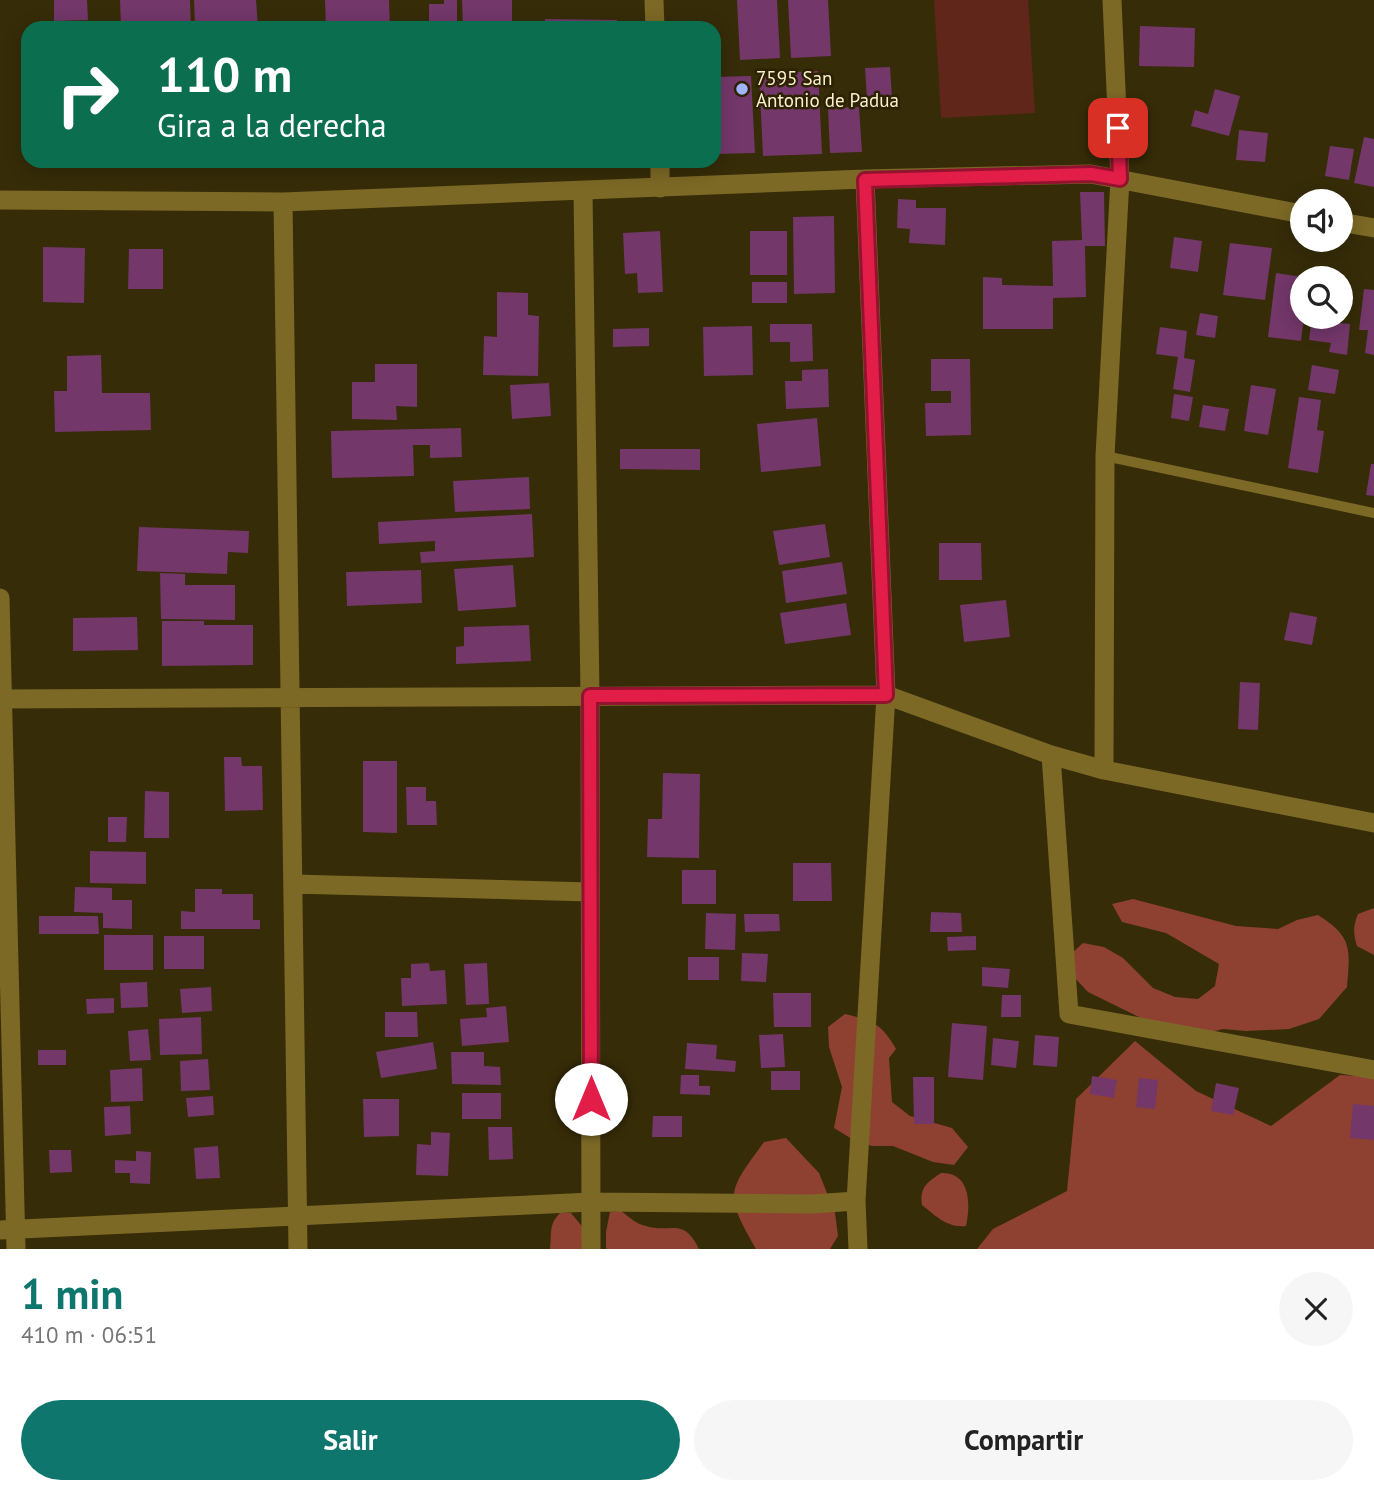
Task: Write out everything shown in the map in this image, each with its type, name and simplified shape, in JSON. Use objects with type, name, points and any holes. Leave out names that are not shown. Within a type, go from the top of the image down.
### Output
[{"type":"street","points":[[654,0],[655,21]]},
{"type":"street","points":[[1104,770],[1105,456],[1120,179],[1112,0]]},
{"type":"street","points":[[660,168],[660,188]]},
{"type":"street","points":[[0,200],[284,202],[1091,174],[1290,212]]},
{"type":"street","points":[[858,1249],[856,1201],[886,695],[865,180]]},
{"type":"street","points":[[583,191],[590,696],[591,1249]]},
{"type":"street","points":[[284,202],[298,1249]]},
{"type":"street","points":[[1353,225],[1374,229]]},
{"type":"street","points":[[0,598],[10,1236],[298,1215],[591,1202],[813,1204],[856,1201]]},
{"type":"street","points":[[1,699],[886,695],[1051,755],[1104,770],[1374,822]]},
{"type":"street","points":[[1051,755],[1069,1014],[1374,1070]]},
{"type":"street","points":[[293,884],[590,892]]},
{"type":"lane","points":[[1105,456],[1374,513]]},
{"type":"shaded area","points":[[934,0],[1028,0],[1035,113],[941,118]]},
{"type":"shaded area","points":[[1133,899],[1236,926],[1278,929],[1297,920],[1318,915],[1338,930],[1347,945],[1347,987],[1319,1019],[1289,1029],[1223,1029],[1203,1034],[1145,1020],[1088,992],[1073,976],[1068,957],[1083,943],[1104,947],[1123,958],[1153,988],[1175,997],[1198,999],[1215,986],[1219,964],[1166,933],[1122,922],[1112,904]]},
{"type":"shaded area","points":[[1374,908],[1374,955],[1357,946],[1354,930],[1358,914]]},
{"type":"shaded area","points":[[845,1014],[881,1028],[896,1049],[889,1058],[892,1102],[910,1116],[952,1128],[968,1147],[954,1165],[933,1162],[893,1146],[872,1146],[852,1139],[834,1128],[842,1087],[829,1047],[828,1027]]},
{"type":"shaded area","points":[[1135,1041],[1196,1091],[1271,1126],[1340,1075],[1374,1077],[1374,1249],[977,1249],[993,1229],[1067,1191],[1076,1099]]},
{"type":"shaded area","points":[[786,1138],[819,1173],[835,1213],[838,1236],[830,1249],[756,1249],[739,1216],[734,1194],[743,1172],[764,1142]]},
{"type":"shaded area","points":[[941,1173],[951,1174],[963,1183],[968,1199],[966,1226],[947,1223],[922,1205],[923,1189]]},
{"type":"shaded area","points":[[621,1211],[642,1225],[682,1229],[699,1249],[606,1249],[610,1212]]},
{"type":"shaded area","points":[[560,1213],[571,1213],[585,1230],[586,1249],[550,1249],[552,1226]]},
{"type":"building","points":[[54,0],[87,0],[88,20],[54,21]]},
{"type":"building","points":[[120,0],[190,0],[191,21],[121,21]]},
{"type":"building","points":[[194,0],[256,0],[258,21],[195,21]]},
{"type":"building","points":[[325,0],[389,0],[390,21],[326,21]]},
{"type":"building","points":[[444,0],[457,0],[457,21],[429,21],[429,4],[444,4]]},
{"type":"building","points":[[462,0],[512,0],[512,21],[463,21]]},
{"type":"building","points":[[737,0],[777,0],[780,58],[740,60]]},
{"type":"building","points":[[788,0],[828,0],[831,56],[791,58]]},
{"type":"building","points":[[545,19],[617,20],[617,21]]},
{"type":"building","points":[[1140,26],[1195,28],[1194,67],[1139,66]]},
{"type":"building","points":[[890,67],[892,98],[867,99],[865,68]]},
{"type":"building","points":[[818,71],[822,154],[763,156],[759,74]]},
{"type":"building","points":[[751,76],[755,153],[721,154],[721,77]]},
{"type":"building","points":[[1215,89],[1240,96],[1229,136],[1191,126],[1195,110],[1208,114]]},
{"type":"building","points":[[859,107],[862,152],[830,153],[828,108]]},
{"type":"building","points":[[1239,130],[1268,133],[1265,162],[1236,160]]},
{"type":"building","points":[[1364,137],[1374,139],[1374,187],[1354,183]]},
{"type":"building","points":[[1330,146],[1354,149],[1349,180],[1325,176]]},
{"type":"building","points":[[1080,192],[1104,192],[1105,246],[1085,246],[1086,297],[1053,298],[1053,329],[983,329],[983,277],[1002,278],[1002,285],[1053,286],[1052,241],[1082,240]]},
{"type":"building","points":[[898,199],[916,200],[916,208],[946,208],[945,245],[909,243],[910,229],[897,228]]},
{"type":"building","points":[[834,216],[835,293],[794,294],[793,217]]},
{"type":"building","points":[[660,231],[663,292],[638,293],[637,273],[625,274],[623,233]]},
{"type":"building","points":[[750,231],[787,231],[787,275],[750,275]]},
{"type":"building","points":[[1174,237],[1202,241],[1198,272],[1170,268]]},
{"type":"building","points":[[1230,243],[1272,248],[1265,300],[1223,295]]},
{"type":"building","points":[[43,247],[85,248],[84,303],[43,302]]},
{"type":"building","points":[[129,249],[163,249],[163,289],[128,289]]},
{"type":"building","points":[[1276,273],[1290,275],[1290,329],[1302,329],[1301,341],[1268,337]]},
{"type":"building","points":[[752,282],[787,282],[787,303],[752,303]]},
{"type":"building","points":[[1364,289],[1374,290],[1374,355],[1365,353],[1368,330],[1359,330]]},
{"type":"building","points":[[497,292],[528,293],[528,315],[539,316],[538,376],[483,375],[484,336],[497,337]]},
{"type":"building","points":[[1200,313],[1218,316],[1215,338],[1196,335]]},
{"type":"building","points":[[770,324],[812,324],[813,361],[790,362],[790,342],[770,342]]},
{"type":"building","points":[[752,326],[753,375],[704,376],[703,327]]},
{"type":"building","points":[[1160,327],[1187,331],[1184,358],[1195,360],[1190,392],[1173,389],[1178,357],[1156,354]]},
{"type":"building","points":[[649,328],[649,346],[613,347],[613,329]]},
{"type":"building","points":[[1310,329],[1350,329],[1347,355],[1329,352],[1331,343],[1309,340]]},
{"type":"building","points":[[101,355],[102,393],[150,393],[151,430],[55,432],[54,391],[67,391],[67,356]]},
{"type":"building","points":[[931,359],[970,359],[971,435],[926,436],[925,403],[951,403],[951,391],[931,391]]},
{"type":"building","points":[[375,364],[417,364],[417,407],[396,406],[397,420],[352,419],[352,382],[375,382]]},
{"type":"building","points":[[1312,365],[1339,370],[1335,394],[1308,390]]},
{"type":"building","points":[[828,369],[829,407],[786,409],[785,381],[802,381],[802,370]]},
{"type":"building","points":[[549,383],[551,416],[512,419],[510,385]]},
{"type":"building","points":[[1251,385],[1276,389],[1268,435],[1244,431]]},
{"type":"building","points":[[1174,394],[1193,397],[1189,421],[1171,418]]},
{"type":"building","points":[[1299,397],[1321,400],[1317,430],[1324,431],[1318,473],[1288,468]]},
{"type":"building","points":[[1203,405],[1229,409],[1225,431],[1199,427]]},
{"type":"building","points":[[817,418],[821,466],[761,472],[757,424]]},
{"type":"building","points":[[461,428],[462,457],[430,458],[430,445],[413,445],[414,476],[332,478],[331,431]]},
{"type":"building","points":[[620,449],[700,449],[700,470],[620,469]]},
{"type":"building","points":[[1371,464],[1374,464],[1374,496],[1366,495]]},
{"type":"building","points":[[529,477],[530,509],[455,512],[453,481]]},
{"type":"building","points":[[532,514],[534,557],[421,563],[420,552],[435,551],[435,541],[379,544],[378,522]]},
{"type":"building","points":[[825,524],[830,557],[779,565],[773,531]]},
{"type":"building","points":[[139,527],[249,531],[248,553],[228,552],[227,574],[137,571]]},
{"type":"building","points":[[939,543],[981,543],[982,580],[939,580]]},
{"type":"building","points":[[842,562],[847,594],[786,603],[782,571]]},
{"type":"building","points":[[513,565],[516,607],[458,611],[454,569]]},
{"type":"building","points":[[421,570],[422,603],[347,606],[346,572]]},
{"type":"building","points":[[160,573],[185,574],[185,585],[235,585],[235,620],[161,619]]},
{"type":"building","points":[[1006,600],[1010,637],[964,642],[960,605]]},
{"type":"building","points":[[846,603],[851,635],[785,644],[780,613]]},
{"type":"building","points":[[1290,612],[1317,617],[1312,645],[1284,640]]},
{"type":"building","points":[[137,617],[138,650],[73,651],[73,618]]},
{"type":"building","points":[[162,621],[204,621],[204,625],[253,625],[253,665],[162,666]]},
{"type":"building","points":[[529,625],[531,661],[456,664],[456,647],[464,646],[464,627]]},
{"type":"building","points":[[1240,682],[1260,683],[1258,730],[1238,729]]},
{"type":"building","points":[[224,757],[241,757],[242,766],[262,766],[263,810],[225,811]]},
{"type":"building","points":[[363,761],[397,761],[397,833],[363,832]]},
{"type":"building","points":[[663,773],[700,774],[699,858],[647,857],[648,819],[662,819]]},
{"type":"building","points":[[406,787],[426,787],[426,801],[436,801],[437,825],[407,825]]},
{"type":"building","points":[[145,791],[169,792],[169,838],[144,838]]},
{"type":"building","points":[[108,817],[127,817],[126,842],[108,842]]},
{"type":"building","points":[[90,851],[146,852],[146,884],[90,883]]},
{"type":"building","points":[[793,863],[831,863],[832,901],[793,901]]},
{"type":"building","points":[[682,870],[716,870],[716,904],[682,904]]},
{"type":"building","points":[[75,887],[112,888],[112,900],[132,900],[132,929],[103,928],[103,913],[74,912]]},
{"type":"building","points":[[195,889],[222,889],[222,894],[253,894],[253,920],[260,920],[260,929],[181,929],[181,911],[195,912]]},
{"type":"building","points":[[931,912],[961,913],[962,932],[930,932]]},
{"type":"building","points":[[706,913],[736,914],[735,950],[705,949]]},
{"type":"building","points":[[744,914],[779,914],[780,931],[745,932]]},
{"type":"building","points":[[39,916],[98,916],[99,934],[39,934]]},
{"type":"building","points":[[104,935],[153,935],[153,970],[104,970]]},
{"type":"building","points":[[164,936],[204,936],[204,969],[164,969]]},
{"type":"building","points":[[976,936],[976,950],[948,951],[947,937]]},
{"type":"building","points":[[742,953],[768,954],[766,982],[741,981]]},
{"type":"building","points":[[688,957],[719,957],[719,980],[688,980]]},
{"type":"building","points":[[429,963],[430,971],[445,970],[447,1004],[402,1006],[401,978],[411,978],[411,964]]},
{"type":"building","points":[[487,963],[489,1004],[466,1005],[464,964]]},
{"type":"building","points":[[982,967],[1010,969],[1008,988],[982,986]]},
{"type":"building","points":[[147,982],[148,1007],[121,1008],[120,983]]},
{"type":"building","points":[[211,987],[212,1011],[182,1013],[180,989]]},
{"type":"building","points":[[773,993],[811,993],[811,1027],[774,1027]]},
{"type":"building","points":[[1002,995],[1021,995],[1021,1017],[1001,1017]]},
{"type":"building","points":[[114,998],[114,1013],[87,1014],[86,999]]},
{"type":"building","points":[[506,1006],[509,1042],[462,1046],[460,1019],[487,1017],[486,1008]]},
{"type":"building","points":[[385,1012],[417,1012],[418,1037],[385,1037]]},
{"type":"building","points":[[201,1017],[202,1054],[160,1055],[159,1019]]},
{"type":"building","points":[[952,1023],[987,1026],[983,1080],[948,1077]]},
{"type":"building","points":[[148,1029],[151,1060],[130,1061],[128,1031]]},
{"type":"building","points":[[783,1034],[785,1067],[761,1068],[759,1035]]},
{"type":"building","points":[[1035,1035],[1059,1037],[1057,1067],[1033,1065]]},
{"type":"building","points":[[993,1038],[1019,1041],[1016,1068],[991,1065]]},
{"type":"building","points":[[433,1042],[437,1069],[381,1078],[376,1052]]},
{"type":"building","points":[[687,1043],[717,1045],[716,1059],[736,1061],[735,1072],[685,1069]]},
{"type":"building","points":[[38,1050],[66,1050],[66,1065],[38,1065]]},
{"type":"building","points":[[451,1052],[484,1052],[484,1066],[500,1067],[501,1085],[452,1084]]},
{"type":"building","points":[[208,1059],[210,1090],[181,1091],[180,1061]]},
{"type":"building","points":[[142,1068],[143,1101],[111,1102],[110,1070]]},
{"type":"building","points":[[771,1071],[800,1071],[800,1090],[771,1090]]},
{"type":"building","points":[[681,1075],[699,1075],[699,1086],[710,1086],[710,1095],[680,1094]]},
{"type":"building","points":[[1092,1076],[1117,1080],[1114,1098],[1090,1094]]},
{"type":"building","points":[[913,1077],[934,1077],[934,1124],[914,1124]]},
{"type":"building","points":[[1139,1078],[1158,1080],[1155,1109],[1136,1107]]},
{"type":"building","points":[[1216,1083],[1239,1088],[1233,1115],[1211,1111]]},
{"type":"building","points":[[462,1093],[501,1093],[501,1119],[462,1119]]},
{"type":"building","points":[[213,1096],[214,1115],[188,1117],[186,1098]]},
{"type":"building","points":[[363,1099],[399,1099],[399,1136],[364,1137]]},
{"type":"building","points":[[1353,1104],[1374,1106],[1374,1140],[1350,1138]]},
{"type":"building","points":[[130,1106],[131,1134],[105,1136],[104,1107]]},
{"type":"building","points":[[653,1116],[682,1116],[682,1137],[652,1137]]},
{"type":"building","points":[[488,1127],[512,1127],[513,1159],[489,1160]]},
{"type":"building","points":[[431,1132],[450,1133],[448,1176],[416,1175],[417,1144],[431,1145]]},
{"type":"building","points":[[218,1146],[220,1178],[196,1179],[194,1148]]},
{"type":"building","points":[[49,1150],[71,1150],[72,1172],[50,1173]]},
{"type":"building","points":[[136,1151],[151,1152],[150,1184],[130,1183],[130,1173],[115,1173],[115,1160],[136,1161]]},
{"type":"place","name":"7595 San Antonio de Padua","points":[[742,89]]},
{"type":"route","points":[[591,1099],[590,696],[886,695],[865,180],[1091,174],[1120,179],[1118,128]]}]
